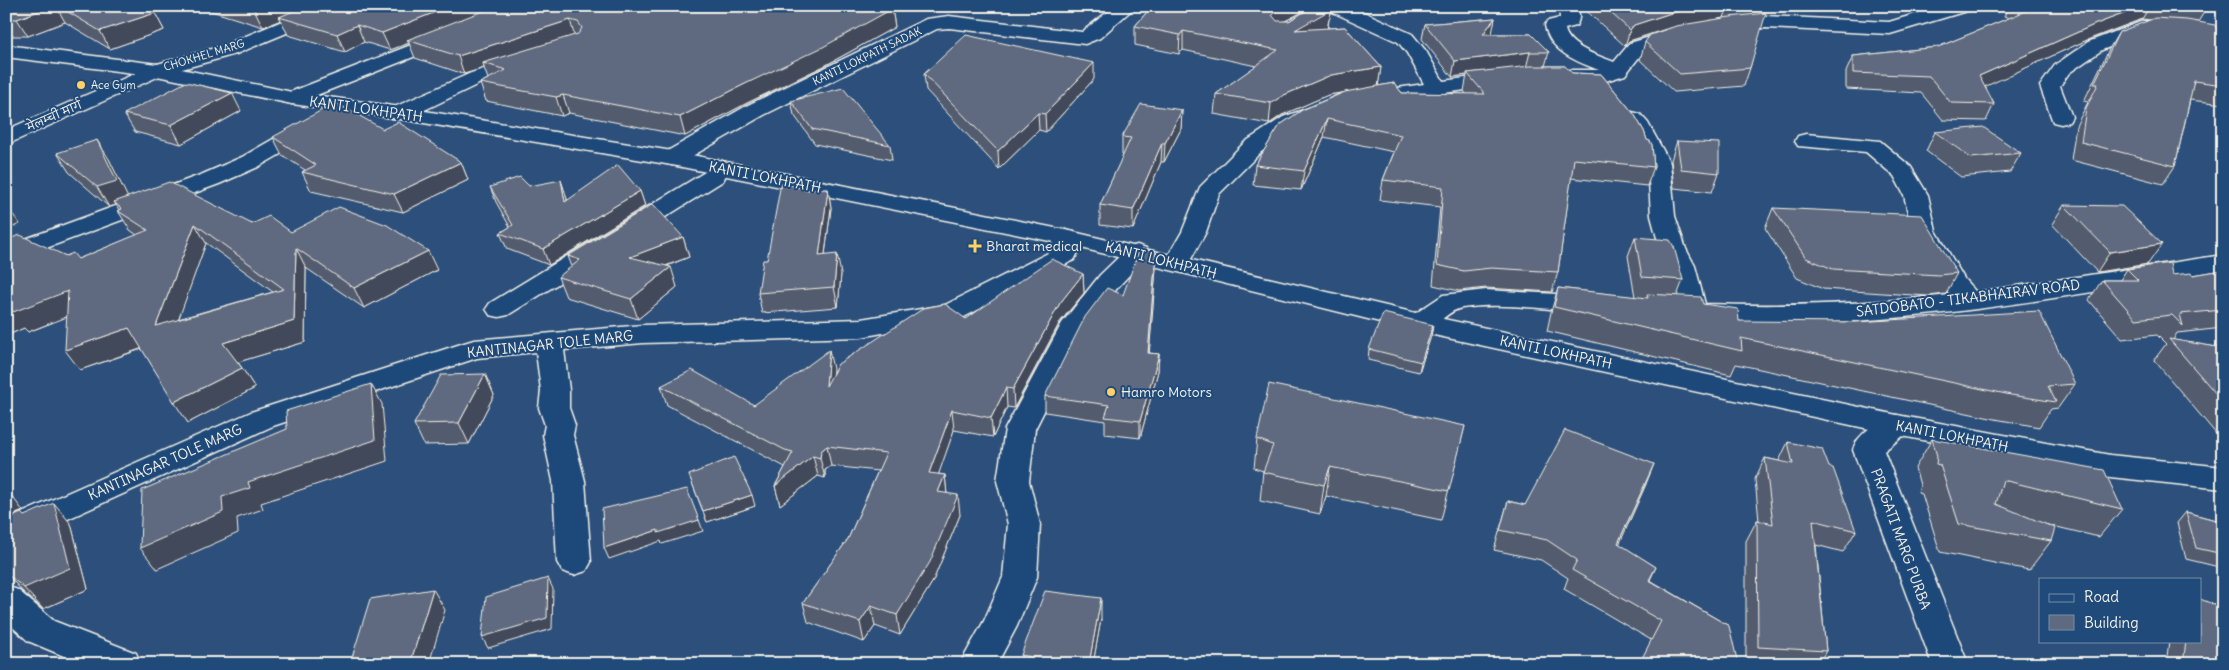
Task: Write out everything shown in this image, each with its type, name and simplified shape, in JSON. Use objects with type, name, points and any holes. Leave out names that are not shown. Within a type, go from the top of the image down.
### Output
[{"type":"street","name":"CHOKHEL MARG","points":[[157,70],[229,50],[335,6]]},
{"type":"street","name":"KANTI LOKPATH SADAK","points":[[672,158],[756,110],[933,23],[949,22],[1085,38],[1093,34],[1127,6]]},
{"type":"street","points":[[1568,6],[1570,11],[1569,22],[1555,25],[1554,30],[1564,44],[1609,74],[1617,103],[1640,128],[1659,163],[1663,216],[1673,249],[1682,266],[1693,311]]},
{"type":"street","points":[[1545,76],[1609,74],[1637,47],[1666,37],[1700,31],[1765,22],[1890,28],[1963,6]]},
{"type":"street","points":[[1332,9],[1405,38],[1416,51],[1436,87]]},
{"type":"street","points":[[292,98],[468,28]]},
{"type":"street","points":[[2061,117],[2050,86],[2062,69],[2095,46],[2143,28],[2177,29],[2223,37]]},
{"type":"street","name":"KANTI LOKHPATH","points":[[6,51],[157,70],[292,98],[400,113],[672,158],[1065,237],[1420,323],[1897,425],[2110,466],[2223,478]]},
{"type":"street","points":[[400,113],[478,77],[537,58]]},
{"type":"street","name":"मेलम्ची मार्ग","points":[[6,138],[157,70]]},
{"type":"street","points":[[1177,263],[1194,232],[1208,192],[1252,146],[1291,122],[1337,103],[1436,87],[1517,77]]},
{"type":"street","points":[[6,256],[167,196],[242,165],[349,106]]},
{"type":"street","points":[[1806,140],[1872,146],[1903,172],[1916,195],[1924,231],[1954,284],[1969,301]]},
{"type":"street","points":[[499,309],[715,176],[718,167]]},
{"type":"street","name":"KANTINAGAR TOLE MARG","points":[[6,534],[262,419],[474,349],[549,344],[643,334],[861,328],[952,312],[1065,255],[1065,237]]},
{"type":"street","points":[[978,664],[999,626],[1020,577],[1024,524],[1013,481],[1020,429],[1072,329],[1109,281],[1137,253]]},
{"type":"street","name":"SATDOBATO - TIKABHAIRAV ROAD","points":[[1664,309],[1747,315],[1863,313],[1969,301],[2223,263]]},
{"type":"street","points":[[1420,323],[1452,301],[1486,298],[1617,306]]},
{"type":"street","points":[[549,344],[555,390],[554,408],[560,425],[558,435],[568,481],[574,562]]},
{"type":"street","name":"PRAGATI MARG PURBA","points":[[1897,425],[1869,446],[1868,450],[1896,517],[1928,611],[1950,664]]},
{"type":"street","points":[[6,600],[42,631],[122,664]]},
{"type":"building","points":[[6,6],[52,6],[17,19],[6,19]]},
{"type":"building","points":[[58,6],[148,6],[155,13],[100,31]]},
{"type":"building","points":[[244,6],[262,6],[254,9]]},
{"type":"building","points":[[306,6],[451,6],[382,33],[357,25],[337,34],[279,17]]},
{"type":"building","points":[[496,6],[884,6],[892,9],[823,47],[680,117],[563,95],[556,97],[480,83],[506,70],[483,63],[578,34],[582,28],[578,22],[570,20],[458,56],[407,40]]},
{"type":"building","points":[[1152,6],[1280,6],[1272,15],[1277,21],[1289,21],[1314,6],[1327,6],[1330,10],[1295,30],[1345,27],[1381,67],[1331,75],[1284,95],[1271,103],[1216,94],[1278,50],[1183,31],[1180,35],[1135,26]]},
{"type":"building","points":[[1603,6],[1708,6],[1671,13],[1634,25],[1630,30]]},
{"type":"building","points":[[2029,6],[2144,6],[2096,24],[1979,76],[1994,104],[1951,103],[1929,76],[1853,73],[1853,56],[1938,47],[2033,8]]},
{"type":"building","points":[[2180,6],[2205,6],[2206,9]]},
{"type":"building","points":[[1766,13],[1750,68],[1680,74],[1645,42],[1650,35],[1676,26]]},
{"type":"building","points":[[1495,18],[1483,34],[1531,34],[1549,52],[1530,52],[1455,61],[1425,24]]},
{"type":"building","points":[[2155,18],[2187,20],[2215,25],[2223,42],[2223,85],[2194,81],[2175,166],[2081,142],[2086,108],[2098,84],[2094,84],[2119,32]]},
{"type":"building","points":[[966,35],[1094,63],[1045,114],[1038,113],[998,151],[924,74]]},
{"type":"building","points":[[1530,66],[1565,66],[1572,73],[1601,74],[1634,114],[1647,140],[1652,145],[1654,167],[1574,159],[1558,272],[1491,268],[1464,271],[1437,265],[1443,187],[1383,180],[1401,135],[1327,119],[1304,171],[1255,165],[1280,125],[1302,110],[1345,92],[1394,83],[1402,93],[1485,94],[1467,73]]},
{"type":"building","points":[[186,82],[232,93],[171,125],[124,114]]},
{"type":"building","points":[[843,88],[890,145],[812,129],[791,101]]},
{"type":"building","points":[[338,104],[383,129],[398,122],[461,162],[394,194],[302,172],[316,165],[273,137],[322,110]]},
{"type":"building","points":[[1141,104],[1182,110],[1165,143],[1162,143],[1133,210],[1100,205],[1131,138],[1122,137]]},
{"type":"building","points":[[1983,127],[2021,153],[1971,158],[1935,132]]},
{"type":"building","points":[[97,140],[117,181],[97,187],[57,153]]},
{"type":"building","points":[[1677,141],[1719,143],[1719,173],[1681,169]]},
{"type":"building","points":[[618,165],[640,191],[543,249],[500,233],[513,225],[490,187],[520,177],[529,186],[561,180],[565,202]]},
{"type":"building","points":[[169,182],[252,224],[269,216],[291,232],[339,207],[387,225],[428,251],[354,288],[296,248],[294,321],[223,343],[242,368],[174,402],[129,328],[65,350],[68,291],[13,312],[10,307],[6,309],[6,269],[9,268],[6,266],[6,240],[20,235],[66,256],[73,253],[78,259],[148,230],[118,211],[122,209],[114,202]],"holes":[[[195,224],[284,289],[156,326]]]},
{"type":"building","points":[[781,183],[808,190],[828,189],[819,256],[837,254],[834,287],[758,293],[763,260],[767,260]]},
{"type":"building","points":[[653,204],[683,237],[630,257],[671,267],[631,299],[558,277],[580,260],[568,256]]},
{"type":"building","points":[[2064,205],[2122,206],[2162,244],[2110,252]]},
{"type":"building","points":[[1773,208],[1922,215],[1957,273],[1939,275],[1833,269],[1806,258]]},
{"type":"building","points":[[1635,237],[1670,240],[1674,247],[1683,280],[1642,277]]},
{"type":"building","points":[[1142,249],[1156,252],[1148,353],[1159,354],[1140,421],[1105,417],[1109,405],[1045,396],[1085,317],[1107,288],[1123,295],[1138,253]]},
{"type":"building","points":[[1052,259],[1083,274],[1060,303],[1013,389],[1006,388],[991,418],[952,410],[929,473],[945,475],[938,492],[958,495],[930,562],[897,615],[871,606],[860,622],[803,603],[848,539],[886,453],[827,446],[821,451],[820,458],[813,456],[775,486],[793,452],[785,450],[661,386],[692,370],[754,405],[829,350],[826,386],[838,364],[924,308],[945,304],[966,319]]},
{"type":"building","points":[[2170,263],[2172,275],[2192,273],[2193,275],[2223,270],[2223,310],[2180,314],[2183,326],[2172,315],[2136,319],[2102,280],[2138,280],[2127,269]]},
{"type":"building","points":[[1558,288],[1648,298],[1647,294],[1701,297],[1703,304],[1738,309],[1739,321],[1856,322],[2039,311],[2075,384],[2048,386],[2056,402],[2011,395],[1741,338],[1742,351],[1554,307]]},
{"type":"building","points":[[1383,313],[1433,325],[1421,362],[1369,349]]},
{"type":"building","points":[[2169,339],[2223,348],[2223,402]]},
{"type":"building","points":[[485,374],[459,423],[414,424],[441,375]]},
{"type":"building","points":[[371,384],[375,440],[248,482],[250,488],[222,497],[223,512],[140,548],[142,490],[287,429],[286,411]]},
{"type":"building","points":[[1269,384],[1465,426],[1449,491],[1330,467],[1324,485],[1263,472],[1273,445],[1257,439]]},
{"type":"building","points":[[1565,430],[1654,464],[1618,543],[1656,567],[1649,580],[1729,626],[1738,664],[1639,664],[1661,621],[1572,570],[1577,560],[1547,540],[1500,530],[1508,501],[1525,505]]},
{"type":"building","points":[[1932,439],[2104,470],[2122,509],[2003,480],[1996,504],[2055,528],[2051,541],[1959,524],[1940,465],[1936,464],[1937,456]]},
{"type":"building","points":[[1788,442],[1822,449],[1829,467],[1833,468],[1856,531],[1813,520],[1826,651],[1758,647],[1757,520],[1773,524],[1765,458],[1793,464]]},
{"type":"building","points":[[734,457],[752,495],[703,511],[689,475]]},
{"type":"building","points":[[687,489],[699,520],[658,533],[658,530],[604,548],[602,509]]},
{"type":"building","points":[[54,503],[70,568],[24,588],[6,573],[6,520],[21,513],[24,516]]},
{"type":"building","points":[[2186,512],[2223,522],[2223,554],[2196,548]]},
{"type":"building","points":[[548,578],[547,618],[482,637],[486,597]]},
{"type":"building","points":[[433,589],[410,664],[350,664],[370,599]]},
{"type":"building","points":[[1045,591],[1101,598],[1089,664],[1068,664],[1021,655]]},
{"type":"building","points":[[2202,600],[2223,608],[2223,664],[2183,664],[2186,642],[2202,642]]},
{"type":"building","points":[[523,663],[568,664],[523,664]]},
{"type":"place","name":"Ace Gym","points":[[81,85]]},
{"type":"place","name":"Bharat medical","points":[[975,246]]},
{"type":"place","name":"Hamro Motors","points":[[1111,392]]}]
